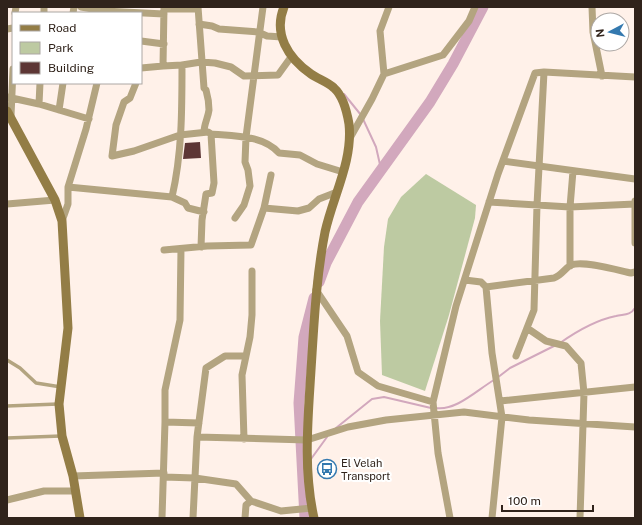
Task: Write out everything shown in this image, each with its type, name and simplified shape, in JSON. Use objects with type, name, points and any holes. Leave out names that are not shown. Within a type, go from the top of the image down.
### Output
[{"type":"main road","points":[[284,7],[281,14],[282,36],[288,54],[310,74],[334,88],[345,108],[350,138],[348,155],[326,230],[316,290],[307,440],[314,518]]},
{"type":"main road","points":[[9,114],[55,200],[62,221],[68,328],[59,404],[62,436],[73,476],[80,518]]},
{"type":"street","points":[[81,7],[108,10],[164,10],[198,8],[201,62],[204,88],[206,90],[209,111],[205,121],[208,133],[214,182],[212,192],[206,194],[201,247]]},
{"type":"street","points":[[235,218],[244,205],[250,186],[248,170],[245,162],[246,137],[262,7]]},
{"type":"street","points":[[350,138],[384,74],[380,31],[389,7]]},
{"type":"street","points":[[384,74],[443,55],[469,21],[475,7]]},
{"type":"street","points":[[592,7],[594,32],[602,76]]},
{"type":"street","points":[[163,66],[164,10]]},
{"type":"street","points":[[199,24],[212,26],[219,29],[260,33],[267,36],[282,36]]},
{"type":"street","points":[[142,41],[164,44]]},
{"type":"street","points":[[142,68],[201,62],[215,63],[231,67],[244,76],[278,75],[291,56]]},
{"type":"street","points":[[172,197],[177,173],[182,114],[182,65]]},
{"type":"street","points":[[516,356],[534,310],[533,281],[536,205],[540,166],[544,72]]},
{"type":"street","points":[[450,518],[438,453],[432,402],[465,280],[489,202],[535,74],[544,72],[635,77]]},
{"type":"street","points":[[9,114],[9,96],[12,76]]},
{"type":"street","points":[[39,104],[40,84]]},
{"type":"street","points":[[59,110],[63,84]]},
{"type":"street","points":[[62,221],[68,204],[68,187],[89,120],[98,84]]},
{"type":"street","points":[[136,84],[130,98],[124,102],[116,125],[112,156],[134,151],[180,135],[208,133],[246,137],[272,144],[279,153],[300,155],[316,164],[343,172]]},
{"type":"street","points":[[9,96],[89,120]]},
{"type":"street","points":[[503,161],[635,179]]},
{"type":"street","points":[[570,266],[570,207],[573,171]]},
{"type":"street","points":[[164,250],[251,245],[264,208],[271,175]]},
{"type":"street","points":[[68,187],[172,197],[185,203],[188,208],[204,212]]},
{"type":"street","points":[[264,208],[298,211],[309,208],[319,199],[337,192]]},
{"type":"street","points":[[7,204],[55,200]]},
{"type":"street","points":[[635,201],[635,243]]},
{"type":"street","points":[[489,202],[570,207],[635,204]]},
{"type":"street","points":[[162,518],[165,390],[180,320],[181,249]]},
{"type":"street","points":[[486,287],[560,276],[570,266],[580,264],[631,273],[635,272]]},
{"type":"street","points":[[244,439],[242,375],[252,316],[252,271]]},
{"type":"street","points":[[465,280],[481,282],[486,287],[495,375],[502,417],[492,518]]},
{"type":"street","points":[[316,290],[347,336],[358,372],[378,386],[432,402]]},
{"type":"street","points":[[527,328],[546,341],[566,346],[581,363],[584,393],[580,518]]},
{"type":"street","points":[[193,518],[197,437],[206,368],[225,356],[245,356]]},
{"type":"street","points":[[500,402],[635,387]]},
{"type":"street","points":[[197,437],[307,440],[348,427],[386,420],[464,412],[502,417],[635,427]]},
{"type":"street","points":[[165,422],[199,423]]},
{"type":"street","points":[[73,476],[164,475],[195,478],[236,484],[252,501],[281,511],[312,508]]},
{"type":"street","points":[[7,500],[44,491],[76,491]]},
{"type":"street","points":[[245,518],[246,505],[252,501]]},
{"type":"lane","points":[[7,360],[20,368],[36,384],[62,388]]},
{"type":"lane","points":[[7,406],[59,404]]},
{"type":"lane","points":[[7,438],[62,436]]},
{"type":"green space","points":[[426,174],[476,205],[475,218],[449,315],[425,391],[382,375],[380,321],[384,247],[388,219],[401,197]]},
{"type":"building","points":[[200,142],[201,158],[183,159],[185,143]]},
{"type":"waterway","points":[[319,282],[326,263],[358,202],[430,102],[453,64],[483,7]]},
{"type":"waterway","points":[[344,94],[361,115]]},
{"type":"waterway","points":[[363,119],[376,147],[381,169]]},
{"type":"waterway","points":[[305,518],[299,403],[304,337],[314,298]]},
{"type":"waterway","points":[[560,343],[594,323],[629,314],[635,308]]},
{"type":"waterway","points":[[497,378],[510,368],[556,345]]},
{"type":"waterway","points":[[436,408],[444,408],[459,403],[494,380]]},
{"type":"waterway","points":[[336,428],[372,399],[384,397],[431,408]]},
{"type":"waterway","points":[[311,459],[327,437]]},
{"type":"waterway","points":[[301,476],[305,470]]},
{"type":"place","name":"El Velah Transport","points":[[327,469]]}]
